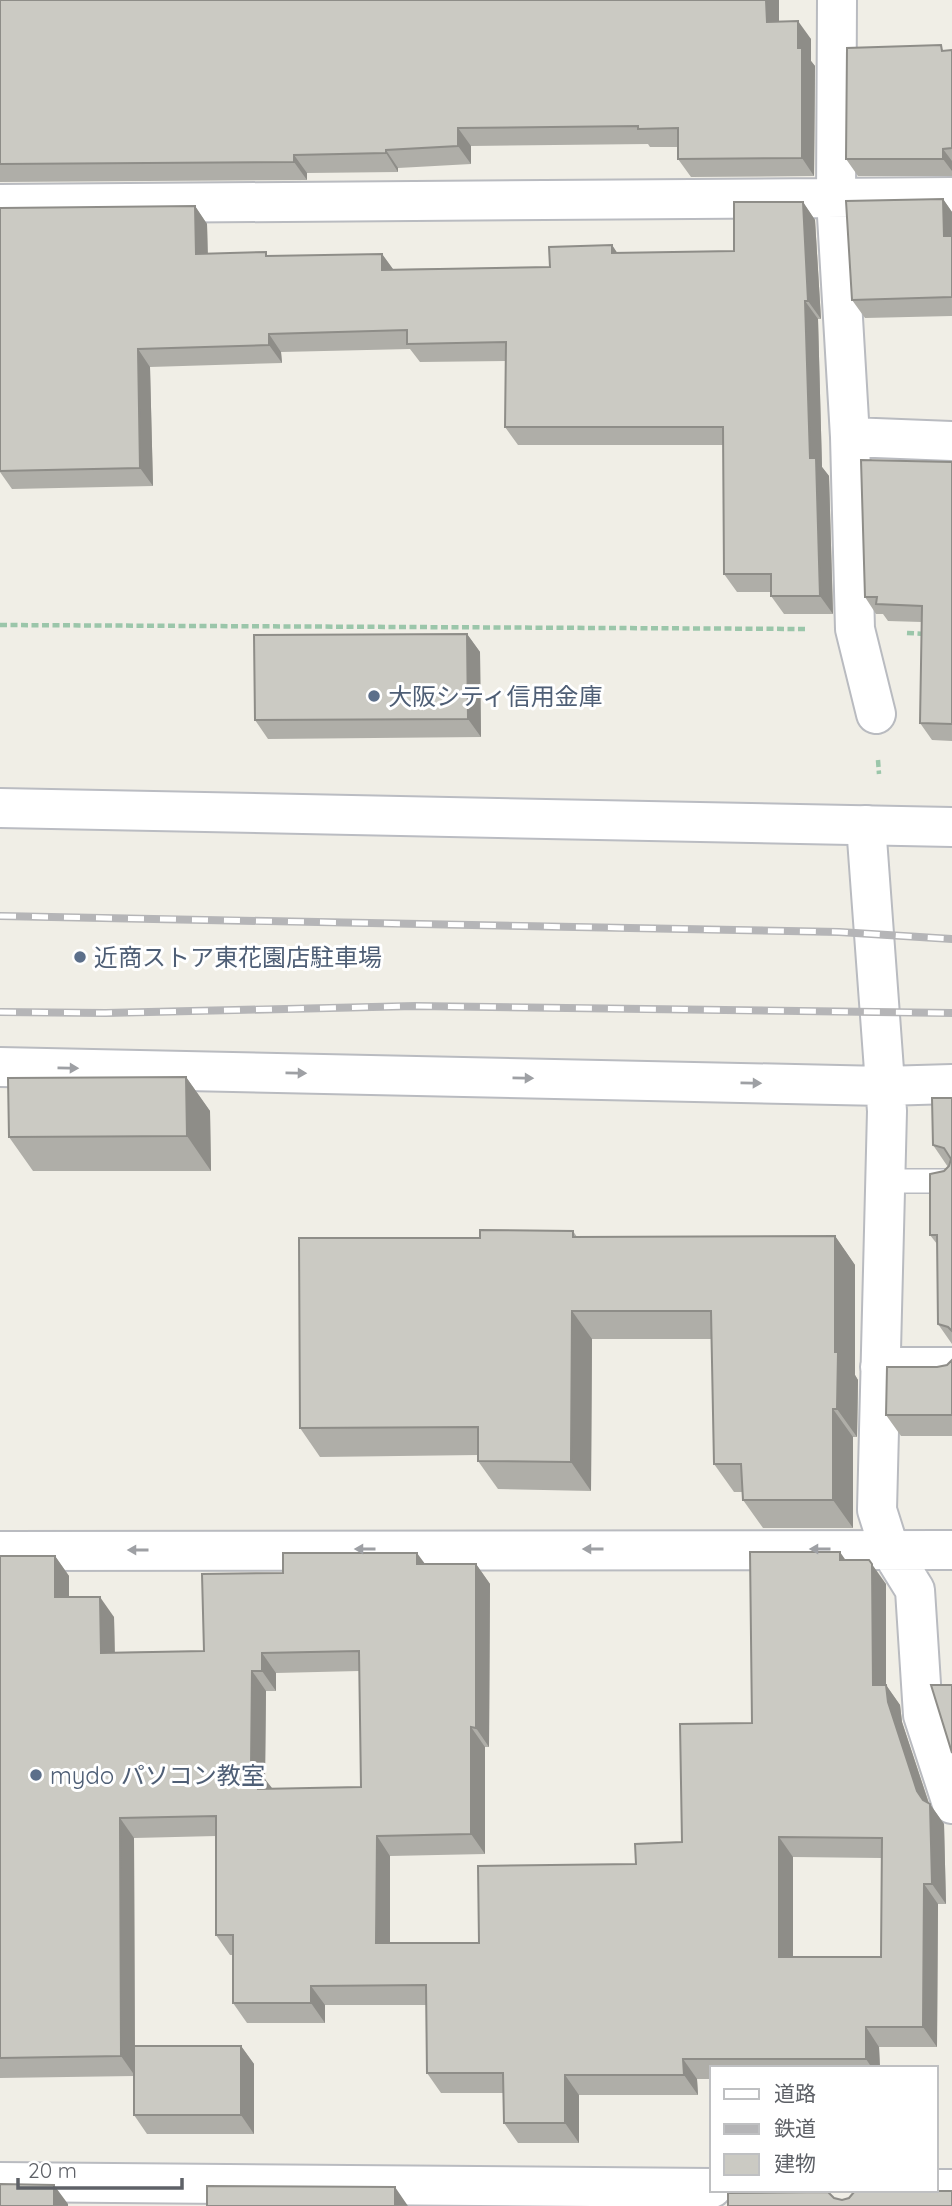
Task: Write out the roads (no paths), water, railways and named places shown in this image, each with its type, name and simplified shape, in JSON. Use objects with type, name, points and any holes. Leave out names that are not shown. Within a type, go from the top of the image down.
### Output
[{"type":"street","points":[[837,0],[836,199],[850,437],[855,629],[876,714]]},
{"type":"street","points":[[0,204],[952,197]]},
{"type":"street","points":[[850,437],[952,441]]},
{"type":"street","points":[[0,808],[952,827]]},
{"type":"street","points":[[866,825],[887,1111],[877,1510],[889,1548],[915,1590],[923,1715],[952,1804]]},
{"type":"street","points":[[0,1067],[884,1086],[952,1084]]},
{"type":"street","points":[[880,1367],[952,1367]]},
{"type":"street","points":[[0,1551],[952,1550]]},
{"type":"street","points":[[0,2182],[710,2188]]},
{"type":"lane","points":[[885,1181],[952,1181]]},
{"type":"railway","points":[[0,916],[839,932],[952,939]]},
{"type":"railway","points":[[0,1012],[106,1013],[415,1006],[952,1013]]},
{"type":"place","name":"大阪シティ信用金庫","points":[[374,696]]},
{"type":"place","name":"近商ストア東花園店駐車場","points":[[80,957]]},
{"type":"place","name":"mydo パソコン教室","points":[[36,1775]]}]
